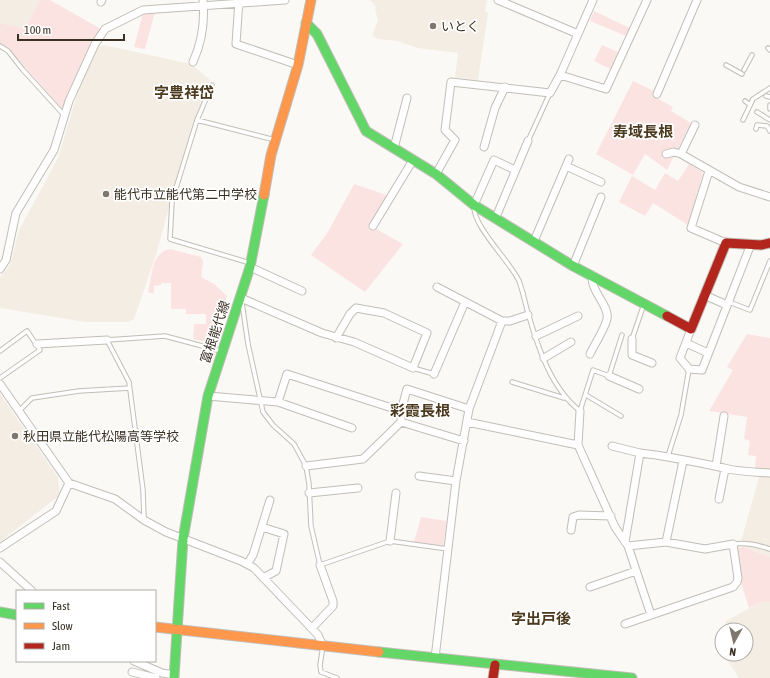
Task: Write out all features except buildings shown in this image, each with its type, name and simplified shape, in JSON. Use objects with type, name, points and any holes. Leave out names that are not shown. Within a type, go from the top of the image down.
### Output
[{"type":"street","points":[[0,268],[6,260],[16,213],[54,150],[64,115],[95,44],[105,29],[143,10],[171,4],[285,0]]},
{"type":"street","name":"富根能代線","points":[[175,677],[176,629],[183,539],[208,396],[241,298],[250,265],[275,140],[298,65],[311,0]]},
{"type":"street","points":[[498,0],[578,34]]},
{"type":"street","points":[[436,174],[455,140],[445,130],[451,82],[550,93],[560,75],[593,0]]},
{"type":"street","points":[[560,75],[606,89],[647,0]]},
{"type":"street","points":[[239,1],[236,44],[298,65]]},
{"type":"street","points":[[657,94],[695,1]]},
{"type":"street","points":[[193,62],[201,40],[204,22],[203,3]]},
{"type":"street","points":[[306,23],[317,34],[366,131],[436,174],[474,205],[496,217],[572,266],[592,275],[691,329]]},
{"type":"street","points":[[484,147],[495,108],[505,87]]},
{"type":"street","points":[[394,148],[407,98]]},
{"type":"street","points":[[681,154],[695,125]]},
{"type":"street","points":[[496,217],[528,141]]},
{"type":"street","points":[[666,154],[674,152],[681,154],[739,187],[770,197]]},
{"type":"street","points":[[373,226],[413,160]]},
{"type":"street","points":[[474,205],[494,160],[515,170]]},
{"type":"street","points":[[534,241],[567,162],[601,182]]},
{"type":"street","points":[[709,171],[691,228],[726,243],[770,243]]},
{"type":"street","points":[[572,266],[600,198]]},
{"type":"street","points":[[726,243],[680,358],[689,369],[702,370],[751,244]]},
{"type":"street","points":[[250,265],[302,291]]},
{"type":"street","points":[[590,354],[607,319],[606,311],[591,282],[592,275]]},
{"type":"street","points":[[437,287],[502,321],[510,321],[528,315]]},
{"type":"street","points":[[704,296],[728,303]]},
{"type":"street","points":[[241,298],[336,338],[354,342],[413,368],[427,332],[384,313],[356,308],[350,314],[336,338]]},
{"type":"street","points":[[434,374],[465,302]]},
{"type":"street","points":[[536,336],[578,316]]},
{"type":"street","points":[[435,658],[456,481],[469,408],[502,321]]},
{"type":"street","points":[[632,339],[632,355],[652,363]]},
{"type":"street","points":[[37,344],[107,340]]},
{"type":"street","points":[[544,358],[572,342]]},
{"type":"street","points":[[686,343],[708,353]]},
{"type":"street","points":[[278,402],[287,374],[401,410]]},
{"type":"street","points":[[609,376],[639,389]]},
{"type":"street","points":[[0,384],[69,483],[115,499],[144,520],[183,539],[254,568],[318,634],[323,646]]},
{"type":"street","points":[[402,422],[401,410],[407,389],[469,408]]},
{"type":"street","points":[[208,396],[260,399],[278,402],[352,428]]},
{"type":"street","points":[[580,411],[578,445],[626,544],[651,615]]},
{"type":"street","points":[[716,466],[724,416]]},
{"type":"street","points":[[306,466],[363,459],[402,422]]},
{"type":"street","points":[[402,422],[464,441]]},
{"type":"street","points":[[467,422],[578,445]]},
{"type":"street","points":[[612,446],[640,453],[668,456],[683,461],[716,466],[725,469],[770,473]]},
{"type":"street","points":[[626,544],[640,453]]},
{"type":"street","points":[[666,542],[683,461]]},
{"type":"street","points":[[719,499],[725,469]]},
{"type":"street","points":[[418,476],[456,481]]},
{"type":"street","points":[[0,548],[56,511],[69,483]]},
{"type":"street","points":[[309,493],[358,488]]},
{"type":"street","points":[[390,541],[396,493]]},
{"type":"street","points":[[247,564],[253,554],[270,500]]},
{"type":"street","points":[[571,530],[573,517],[579,515],[612,516]]},
{"type":"street","points":[[262,527],[284,534],[276,571],[263,578]]},
{"type":"street","points":[[625,624],[733,587],[738,578],[732,544],[705,549],[666,542],[626,544]]},
{"type":"street","points":[[0,562],[31,590]]},
{"type":"street","points":[[312,628],[332,606],[333,601],[320,565]]},
{"type":"street","points":[[590,586],[636,571]]},
{"type":"street","points":[[0,612],[16,615]]},
{"type":"street","points":[[156,627],[495,665],[632,678]]},
{"type":"street","points":[[136,662],[175,677]]},
{"type":"street","points":[[493,678],[495,665]]},
{"type":"street","points":[[132,672],[156,678]]},
{"type":"lane","points":[[0,46],[8,50],[23,70],[64,115]]},
{"type":"lane","points":[[726,65],[743,72],[752,56]]},
{"type":"lane","points":[[212,85],[198,120],[172,201],[170,239],[250,265]]},
{"type":"lane","points":[[743,120],[753,99],[770,88]]},
{"type":"lane","points":[[528,141],[550,93]]},
{"type":"lane","points":[[744,102],[750,105]]},
{"type":"lane","points":[[757,112],[770,120]]},
{"type":"lane","points":[[198,120],[275,140]]},
{"type":"lane","points":[[756,129],[757,125],[762,125],[767,126],[770,130]]},
{"type":"lane","points":[[474,205],[474,212],[483,229],[518,280],[528,315],[544,358],[559,391],[580,411],[586,395],[592,370],[609,376],[622,335]]},
{"type":"lane","points":[[728,303],[750,310],[770,261]]},
{"type":"lane","points":[[241,298],[248,344],[263,412],[273,425],[294,444],[306,466],[311,526],[320,565],[390,541],[448,549]]},
{"type":"lane","points":[[632,339],[644,304]]},
{"type":"lane","points":[[0,351],[27,331],[40,350],[0,378]]},
{"type":"lane","points":[[144,520],[143,490],[130,388],[124,372],[113,355],[107,340],[165,336],[222,351]]},
{"type":"lane","points":[[413,368],[434,374]]},
{"type":"lane","points":[[668,456],[681,415],[689,369]]},
{"type":"lane","points":[[512,382],[566,398]]},
{"type":"lane","points":[[19,411],[32,398],[79,391],[130,388]]},
{"type":"lane","points":[[586,395],[621,416]]},
{"type":"lane","points":[[732,544],[748,543],[770,549]]},
{"type":"lane","points":[[323,646],[320,665],[321,672],[338,678]]},
{"type":"shaded area","points":[[0,0],[40,0],[25,29],[0,23]]},
{"type":"shaded area","points":[[40,0],[50,0],[101,29],[85,58],[62,109],[8,48],[0,44],[0,23],[25,29]]},
{"type":"shaded area","points":[[368,0],[487,0],[485,11],[488,13],[478,80],[455,77],[458,53],[418,48],[397,41],[378,39],[372,36],[378,20],[375,10],[376,7],[371,1]]},
{"type":"shaded area","points":[[594,11],[630,28],[626,36],[590,21]]},
{"type":"shaded area","points":[[155,12],[145,49],[134,47],[143,13]]},
{"type":"shaded area","name":"能代市立能代第二中学校","points":[[104,45],[191,64],[210,80],[168,211],[156,255],[134,319],[128,322],[85,322],[0,308],[0,277],[10,265],[19,230],[58,158],[77,95],[96,48]]},
{"type":"shaded area","points":[[602,45],[618,52],[610,69],[594,61]]},
{"type":"shaded area","points":[[633,81],[654,91],[652,95],[673,107],[671,111],[691,123],[667,170],[645,154],[633,175],[596,154]]},
{"type":"shaded area","points":[[689,164],[703,173],[688,225],[653,203],[645,216],[619,202],[632,176],[655,190],[665,173],[678,181]]},
{"type":"shaded area","points":[[354,184],[389,196],[371,226],[403,244],[365,292],[311,255],[328,232]]},
{"type":"shaded area","points":[[170,249],[201,257],[203,261],[201,277],[214,284],[227,296],[211,343],[193,339],[194,324],[206,324],[206,314],[186,314],[186,309],[171,309],[171,283],[161,283],[161,285],[154,286],[154,294],[148,292],[153,266],[156,260],[164,251]]},
{"type":"shaded area","points":[[747,334],[770,338],[770,469],[755,468],[756,456],[748,455],[750,441],[744,439],[747,417],[709,411],[733,370],[727,367]]},
{"type":"shaded area","name":"秋田県立能代松陽高等学校","points":[[0,394],[58,477],[60,495],[0,542]]},
{"type":"shaded area","points":[[759,477],[770,477],[770,557],[740,545]]},
{"type":"shaded area","points":[[421,517],[447,521],[443,546],[414,542]]},
{"type":"shaded area","points":[[744,547],[770,557],[770,602],[761,602],[749,608],[742,586],[735,551],[736,548]]},
{"type":"shaded area","points":[[761,602],[770,602],[770,678],[739,678],[728,662],[754,662],[754,622],[726,621]]},
{"type":"traffic: fast","points":[[306,23],[317,34],[366,131],[436,174],[474,205],[573,266],[667,316]]},
{"type":"traffic: fast","points":[[174,678],[183,539],[208,396],[250,267],[264,195]]},
{"type":"traffic: fast","points":[[0,612],[16,615]]},
{"type":"traffic: fast","points":[[379,652],[632,678]]},
{"type":"traffic: slow","points":[[264,195],[271,155],[298,65],[311,0]]},
{"type":"traffic: slow","points":[[156,627],[379,652]]},
{"type":"traffic: jam","points":[[667,316],[691,329],[726,243],[761,245],[770,243]]},
{"type":"traffic: jam","points":[[493,678],[495,665]]},
{"type":"place","name":"いとく","points":[[433,26]]},
{"type":"place","name":"能代市立能代第二中学校","points":[[106,194]]},
{"type":"place","name":"秋田県立能代松陽高等学校","points":[[15,436]]},
{"type":"district","name":"字豊祥岱","points":[[184,92]]},
{"type":"district","name":"寿域長根","points":[[643,131]]},
{"type":"district","name":"彩霞長根","points":[[420,410]]},
{"type":"district","name":"字出戸後","points":[[541,618]]}]
